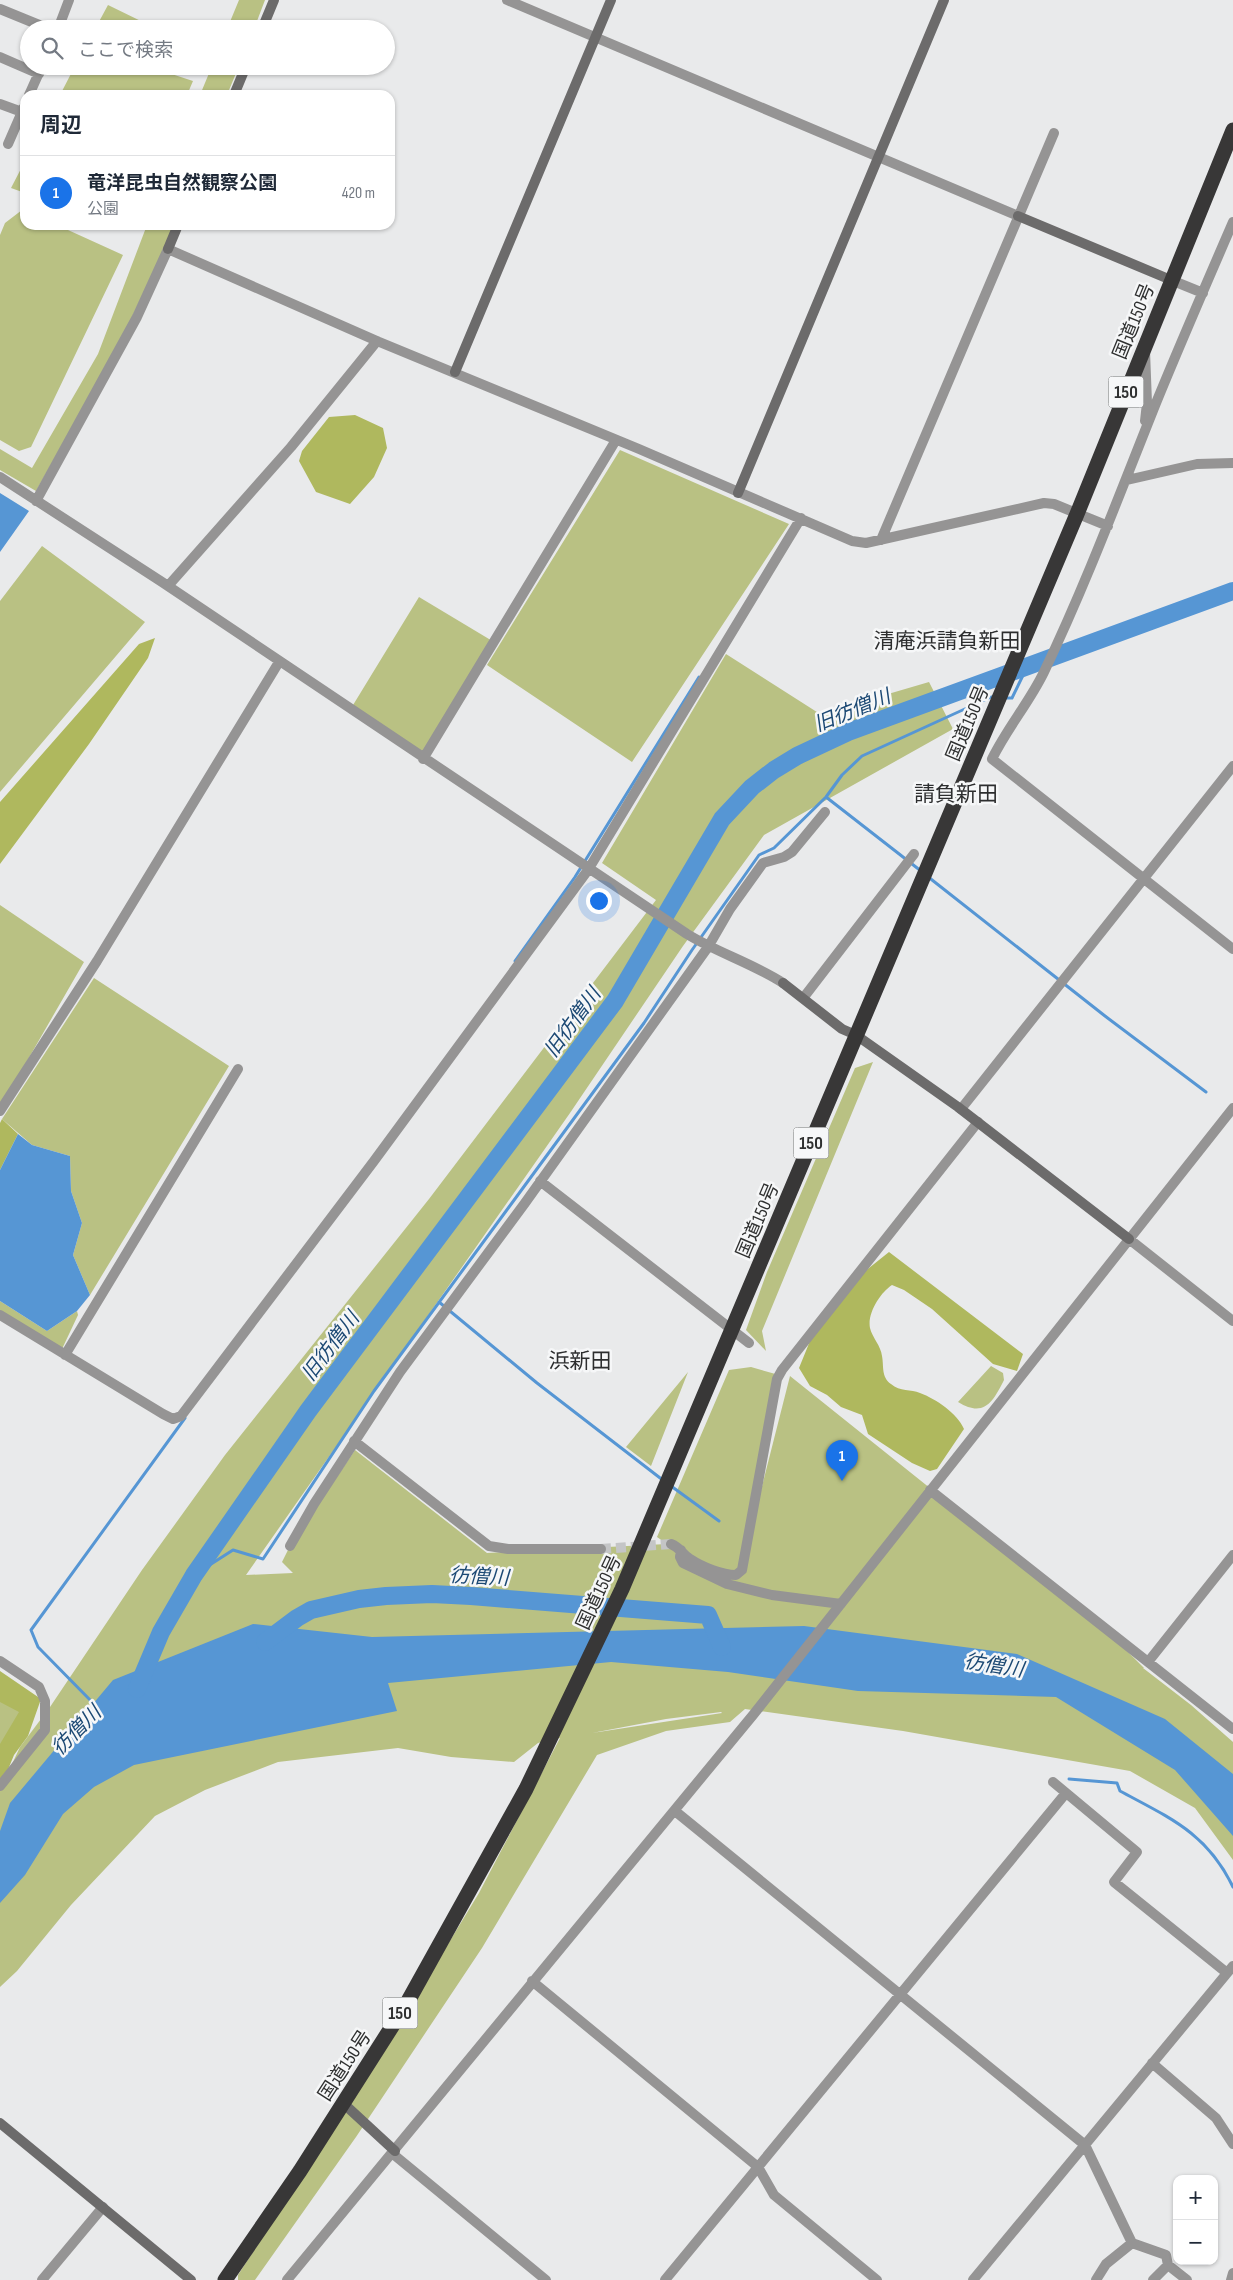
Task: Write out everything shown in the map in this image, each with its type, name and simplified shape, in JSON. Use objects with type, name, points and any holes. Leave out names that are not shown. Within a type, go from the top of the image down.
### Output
[{"type":"highway","name":"国道150号","points":[[225,2280],[300,2171],[381,2045],[451,1925],[526,1789],[622,1589],[1078,514],[1233,130]]},
{"type":"street","points":[[62,20],[70,0]]},
{"type":"street","points":[[266,20],[274,0]]},
{"type":"street","points":[[507,0],[1203,293]]},
{"type":"street","points":[[455,372],[611,0]]},
{"type":"street","points":[[738,493],[944,0]]},
{"type":"street","points":[[0,9],[28,20]]},
{"type":"street","points":[[0,57],[20,64]]},
{"type":"street","points":[[31,90],[38,75]]},
{"type":"street","points":[[236,90],[242,75]]},
{"type":"street","points":[[0,104],[20,108]]},
{"type":"street","points":[[8,144],[20,116]]},
{"type":"street","points":[[881,540],[1054,133]]},
{"type":"street","points":[[1231,943],[1144,879],[992,759],[1000,743],[1032,696],[1058,641],[1108,526],[1140,444],[1233,222]]},
{"type":"street","points":[[36,501],[136,317],[176,230]]},
{"type":"street","points":[[168,249],[377,341],[455,372],[852,541],[866,543],[1044,504],[1054,504],[1108,526]]},
{"type":"street","points":[[168,586],[291,447],[377,341]]},
{"type":"street","points":[[1140,444],[1148,402],[1145,345]]},
{"type":"street","points":[[423,759],[616,440]]},
{"type":"street","points":[[1127,480],[1196,464],[1233,462]]},
{"type":"street","points":[[0,477],[168,586],[588,870],[687,934],[708,947],[763,970],[783,982],[842,1028],[856,1035],[961,1109],[1233,1321]]},
{"type":"street","points":[[0,1315],[163,1414],[173,1419],[181,1416],[374,1161],[588,870],[801,518]]},
{"type":"street","points":[[0,1111],[93,967],[279,662]]},
{"type":"street","points":[[961,1109],[1233,766]]},
{"type":"street","points":[[290,1546],[354,1441],[400,1372],[708,947],[730,909],[763,863],[784,857],[792,852],[825,812]]},
{"type":"street","points":[[804,997],[914,854]]},
{"type":"street","points":[[65,1354],[238,1069]]},
{"type":"street","points":[[287,2280],[753,1715],[1233,1108]]},
{"type":"street","points":[[841,1604],[772,1595],[727,1584],[683,1563],[676,1546],[689,1558],[720,1573],[736,1575],[742,1570],[777,1379],[782,1370],[978,1122]]},
{"type":"street","points":[[540,1181],[749,1343]]},
{"type":"street","points":[[354,1441],[489,1546],[508,1549],[601,1549]]},
{"type":"street","points":[[930,1490],[1233,1729]]},
{"type":"street","points":[[1148,1662],[1233,1555]]},
{"type":"street","points":[[0,1661],[31,1680],[38,1687],[45,1701],[45,1730],[0,1786]]},
{"type":"street","points":[[973,2280],[1230,1970],[1114,1882],[1137,1852],[1053,1782]]},
{"type":"street","points":[[665,2280],[1066,1793]]},
{"type":"street","points":[[675,1811],[1085,2145],[1132,2244],[1166,2256],[1168,2265],[1187,2280]]},
{"type":"street","points":[[532,1981],[758,2166],[774,2195],[877,2280]]},
{"type":"street","points":[[1152,2063],[1216,2118],[1233,2144]]},
{"type":"street","points":[[342,2103],[394,2152],[546,2280]]},
{"type":"street","points":[[0,2124],[191,2280]]},
{"type":"street","points":[[42,2280],[103,2207]]},
{"type":"street","points":[[1096,2280],[1106,2264],[1132,2244]]},
{"type":"street","points":[[1153,2280],[1168,2265]]},
{"type":"street","points":[[1231,2280],[1233,2273]]},
{"type":"green space","points":[[239,0],[265,0],[257,20],[231,20]]},
{"type":"green space","points":[[108,5],[139,20],[100,20]]},
{"type":"green space","points":[[70,75],[175,75],[193,81],[189,90],[63,90]]},
{"type":"green space","points":[[208,75],[235,75],[229,90],[202,90]]},
{"type":"green space","points":[[20,171],[20,191],[11,188]]},
{"type":"green space","points":[[20,212],[20,230],[68,230],[123,255],[31,447],[19,451],[0,440],[0,235],[5,223]]},
{"type":"green space","points":[[145,230],[174,230],[119,344],[36,491],[0,470],[0,449],[32,468],[98,354]]},
{"type":"green space","points":[[355,415],[383,428],[387,448],[374,477],[350,504],[316,492],[299,461],[302,451],[329,417]]},
{"type":"green space","points":[[620,450],[789,524],[632,762],[487,665]]},
{"type":"green space","points":[[42,546],[145,622],[0,792],[0,601]]},
{"type":"green space","points":[[419,597],[494,642],[423,759],[350,710]]},
{"type":"green space","points":[[155,638],[148,658],[89,744],[0,864],[0,802],[139,644]]},
{"type":"green space","points":[[726,654],[820,714],[929,682],[953,729],[764,835],[683,946],[570,1113],[246,1575],[293,1573],[282,1562],[290,1546],[355,1450],[487,1553],[667,1544],[657,1537],[729,1370],[751,1367],[779,1375],[740,1573],[790,1376],[1101,1625],[1143,1668],[1191,1705],[1233,1742],[1233,1860],[1195,1808],[1130,1771],[903,1731],[745,1709],[730,1722],[666,1731],[597,1755],[482,1948],[356,2137],[255,2280],[238,2280],[238,2275],[378,2059],[479,1893],[560,1738],[538,1743],[514,1762],[451,1757],[398,1748],[278,1762],[205,1790],[155,1816],[71,1905],[17,1971],[0,1987],[0,1790],[20,1747],[50,1707],[142,1570],[225,1455],[429,1199],[656,900],[602,863]],"holes":[[[722,1713],[592,1733],[666,1719]]]},
{"type":"green space","points":[[0,905],[84,962],[0,1108]]},
{"type":"green space","points":[[94,978],[229,1066],[90,1295],[73,1255],[82,1223],[71,1191],[70,1156],[32,1145],[2,1119]]},
{"type":"green space","points":[[873,1062],[762,1331],[766,1351],[746,1330],[767,1272],[855,1068]]},
{"type":"green space","points":[[2,1119],[18,1134],[0,1170],[0,1123]]},
{"type":"green space","points":[[889,1252],[1023,1354],[1017,1371],[993,1364],[932,1309],[904,1290],[892,1285],[884,1293],[873,1310],[870,1328],[881,1352],[886,1378],[894,1387],[917,1392],[933,1399],[951,1412],[964,1429],[937,1469],[930,1471],[912,1463],[868,1434],[862,1415],[841,1407],[827,1395],[810,1386],[799,1368],[810,1341],[854,1280]]},
{"type":"green space","points":[[0,1301],[47,1331],[77,1311],[78,1315],[62,1349],[0,1313]]},
{"type":"green space","points":[[991,1366],[1003,1373],[1004,1380],[991,1401],[981,1408],[967,1407],[958,1402]]},
{"type":"green space","points":[[688,1372],[651,1466],[626,1447]]},
{"type":"green space","points":[[0,1671],[41,1699],[28,1736],[14,1755],[0,1789],[0,1744],[19,1712],[0,1702]]},
{"type":"green space","points":[[0,1675],[38,1701],[0,1750]]},
{"type":"water","points":[[0,493],[29,511],[0,552]]},
{"type":"water","points":[[18,1134],[32,1145],[70,1156],[71,1191],[82,1223],[73,1255],[90,1295],[77,1311],[47,1331],[0,1301],[0,1170]]},
{"type":"water","points":[[253,1624],[372,1637],[804,1626],[1017,1654],[1165,1719],[1233,1774],[1233,1836],[1175,1770],[1056,1697],[858,1691],[728,1672],[611,1662],[388,1683],[397,1711],[134,1765],[94,1787],[63,1814],[25,1875],[0,1903],[0,1831],[10,1803],[113,1680]]},
{"type":"waterway","name":"旧彷僧川","points":[[137,1689],[161,1632],[194,1575],[308,1411],[615,1001],[722,819],[752,787],[774,770],[797,756],[848,732],[1233,591]]},
{"type":"waterway","points":[[1004,698],[1012,698],[1028,665]]},
{"type":"waterway","points":[[515,961],[575,877],[699,677]]},
{"type":"waterway","points":[[194,1575],[233,1550],[263,1559],[374,1391],[644,1023],[692,950],[759,855],[774,848],[826,797],[842,775],[862,756],[991,697],[995,697]]},
{"type":"waterway","points":[[826,797],[921,871]]},
{"type":"waterway","points":[[927,876],[1105,1016],[1206,1092]]},
{"type":"waterway","points":[[439,1302],[537,1383],[664,1481]]},
{"type":"waterway","points":[[96,1706],[38,1647],[31,1630],[185,1418]]},
{"type":"waterway","points":[[671,1486],[719,1521]]},
{"type":"waterway","name":"彷僧川","points":[[265,1642],[311,1610],[359,1599],[432,1594],[708,1615],[722,1647]]},
{"type":"waterway","points":[[1069,1779],[1117,1783],[1120,1791],[1171,1819],[1199,1840],[1223,1868],[1233,1887]]},
{"type":"tunnel","points":[[601,1549],[671,1544]]},
{"type":"place","name":"竜洋昆虫自然観察公園","points":[[842,1481]]},
{"type":"district","name":"清庵浜請負新田","points":[[947,641]]},
{"type":"district","name":"請負新田","points":[[956,794]]},
{"type":"district","name":"浜新田","points":[[580,1361]]}]
